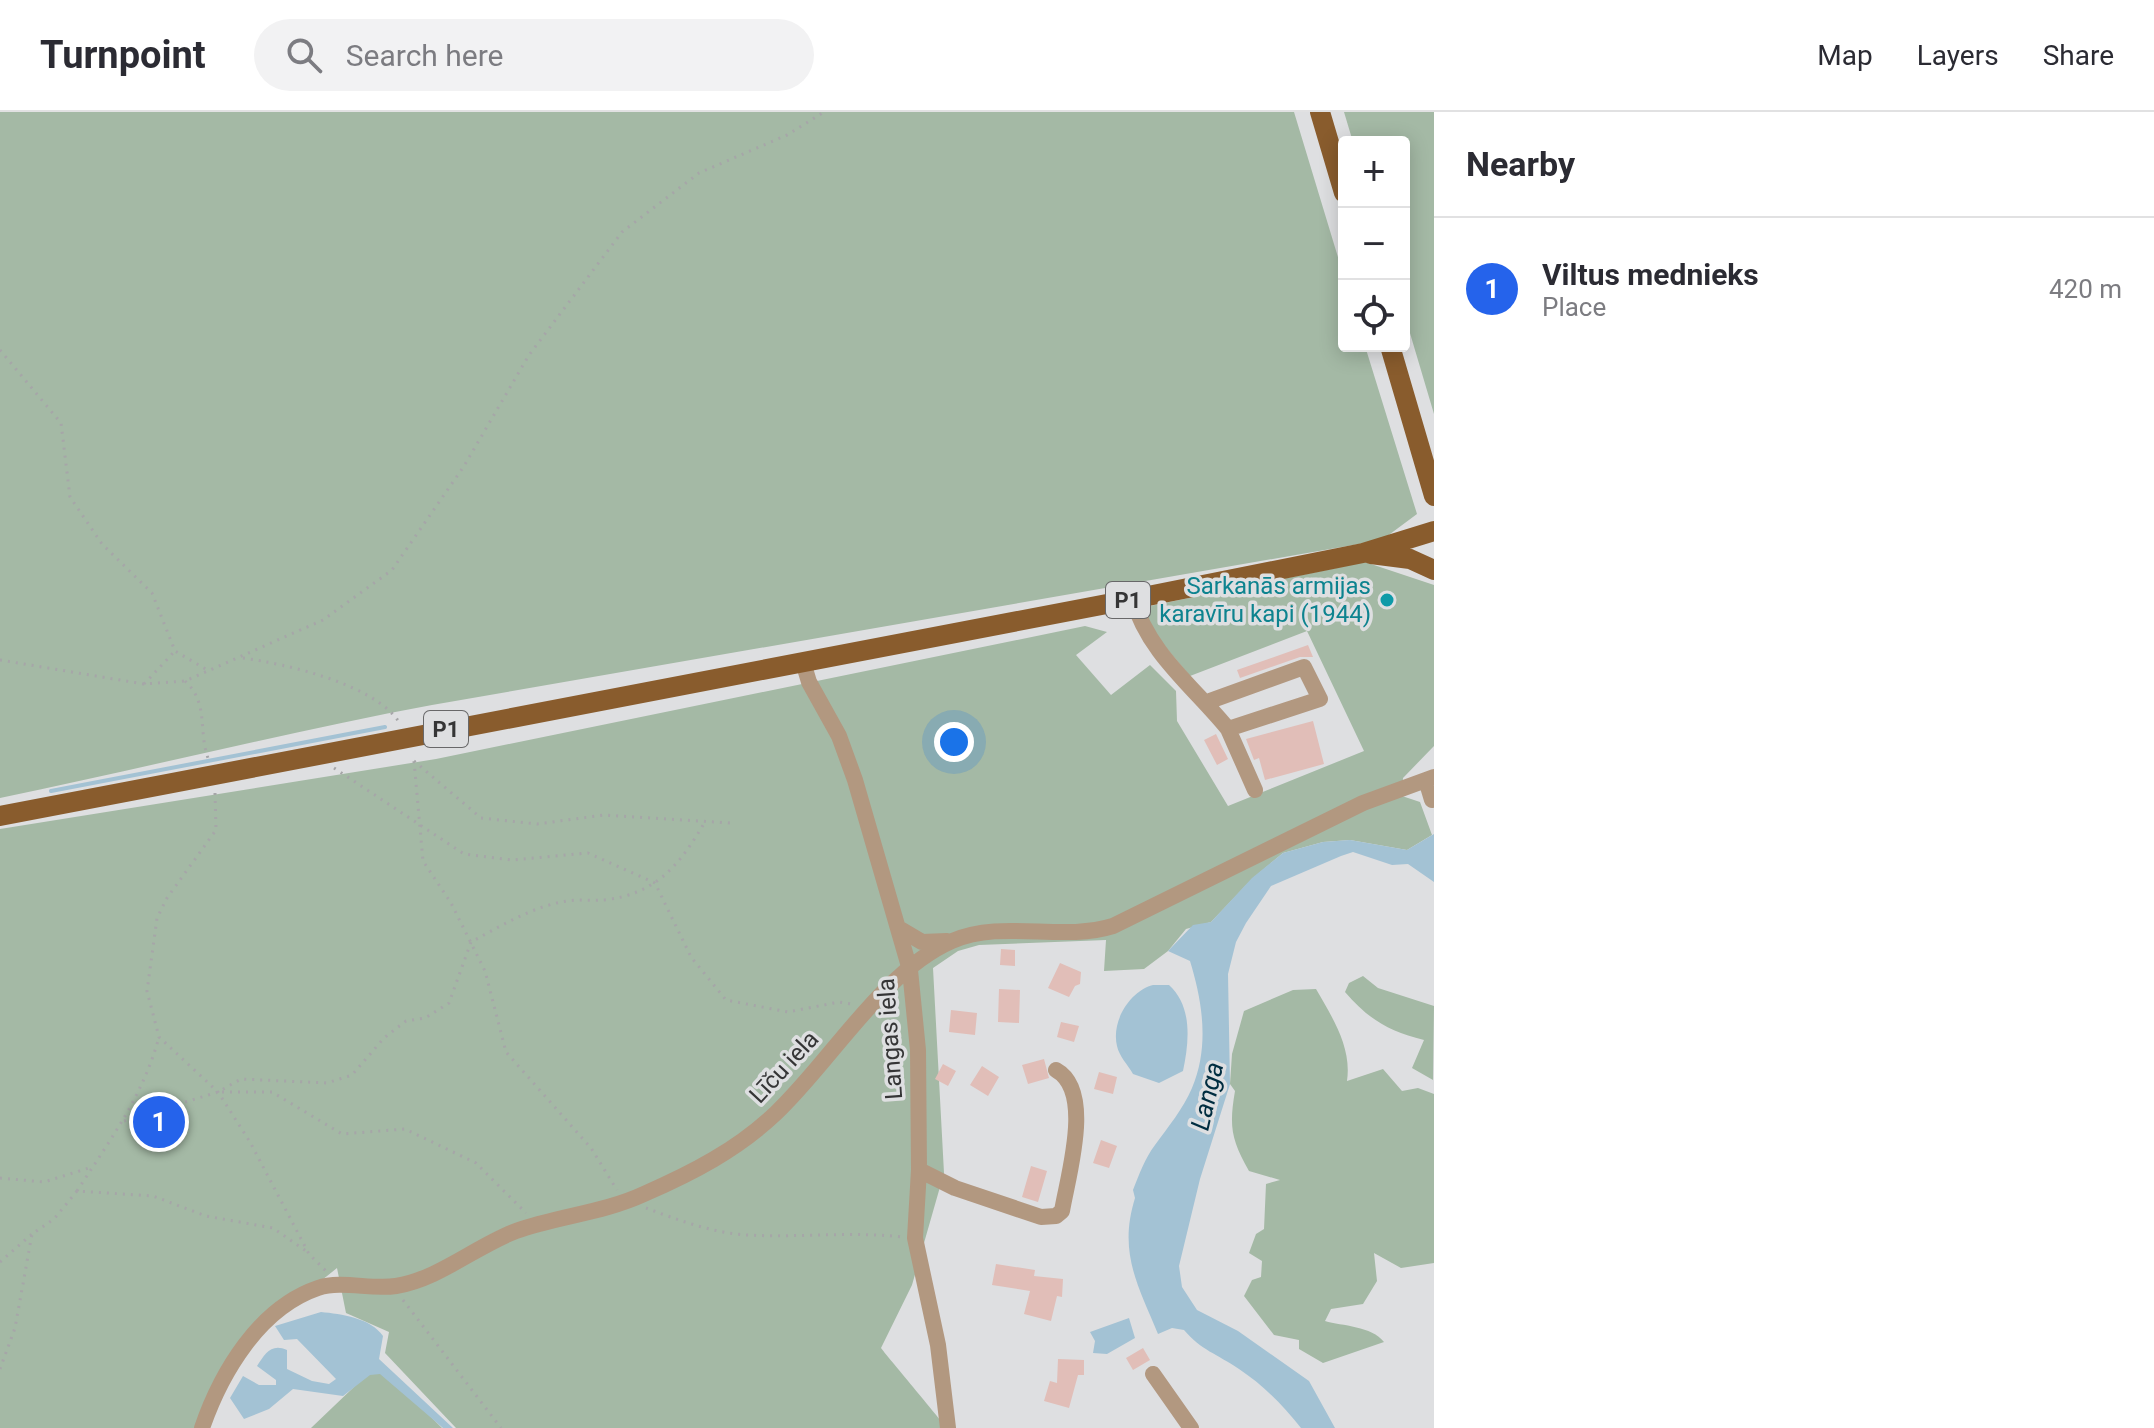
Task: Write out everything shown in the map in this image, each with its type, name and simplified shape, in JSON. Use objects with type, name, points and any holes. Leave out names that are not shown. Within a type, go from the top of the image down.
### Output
[{"type":"main road","points":[[1320,112],[1338,173]]},
{"type":"main road","points":[[1392,352],[1432,486]]},
{"type":"main road","name":"P1","points":[[0,816],[1133,599],[1363,553],[1434,531]]},
{"type":"main road","name":"P1","points":[[1363,553],[1410,559],[1434,570]]},
{"type":"main road","name":"P1","points":[[1410,559],[1434,553]]},
{"type":"street","points":[[1133,599],[1140,625],[1160,654],[1207,702],[1228,729],[1255,790]]},
{"type":"street","name":"Langas iela","points":[[803,662],[809,682],[839,736],[855,780],[910,970],[918,1050],[919,1170],[915,1238],[938,1345],[948,1428]]},
{"type":"street","points":[[1207,702],[1304,667],[1320,699],[1228,729]]},
{"type":"street","points":[[1430,778],[1432,800]]},
{"type":"street","name":"Līču iela","points":[[202,1428],[225,1374],[258,1328],[287,1305],[319,1288],[395,1286],[426,1276],[537,1224],[627,1202],[697,1170],[737,1145],[776,1113],[871,1006],[931,951],[953,941],[992,932],[1077,933],[1113,926],[1363,803],[1430,778]]},
{"type":"street","points":[[900,929],[922,942],[953,941]]},
{"type":"street","points":[[919,1170],[955,1188],[1041,1217],[1056,1216],[1062,1211],[1078,1115],[1072,1085],[1067,1076],[1056,1070]]},
{"type":"street","points":[[1153,1374],[1191,1428]]},
{"type":"path","points":[[0,660],[144,684],[185,681],[323,620],[392,570],[464,466],[529,355],[622,232],[699,173],[787,135],[824,112]]},
{"type":"path","points":[[0,350],[61,423],[70,497],[102,544],[152,593],[175,651],[209,671]]},
{"type":"path","points":[[144,684],[175,651]]},
{"type":"path","points":[[240,657],[295,666],[369,698],[398,719],[403,737]]},
{"type":"path","points":[[0,1262],[54,1219],[77,1191],[124,1121],[149,1076],[159,1037],[147,991],[157,918],[167,898],[216,830],[213,775],[203,745],[203,710],[195,691],[185,681]]},
{"type":"path","points":[[320,754],[339,772],[358,780],[464,854],[512,860],[588,853],[655,883],[691,957],[726,1000],[788,1012],[839,1002],[871,1006]]},
{"type":"path","points":[[731,823],[604,815],[537,824],[481,818],[414,761],[423,861],[451,903],[485,971],[506,1052],[591,1148],[627,1202],[694,1225],[747,1235],[859,1232],[915,1238]]},
{"type":"path","points":[[124,1121],[218,1092],[241,1079],[327,1083],[352,1075],[384,1038],[406,1021],[425,1018],[449,1003],[471,942],[513,919],[567,901],[607,900],[655,883],[682,862],[706,820]]},
{"type":"path","points":[[159,1037],[218,1092],[250,1142],[309,1254]]},
{"type":"path","points":[[218,1092],[272,1092],[342,1134],[405,1129],[476,1163],[537,1224]]},
{"type":"path","points":[[0,1178],[44,1182],[92,1167]]},
{"type":"path","points":[[77,1191],[153,1196],[206,1216],[273,1228],[309,1254],[340,1286]]},
{"type":"path","points":[[0,1369],[15,1328],[32,1234]]},
{"type":"path","points":[[395,1286],[407,1307],[501,1428]]},
{"type":"green space","points":[[0,112],[1294,112],[1338,257],[1338,352],[1367,352],[1417,514],[1382,540],[432,705],[0,798]]},
{"type":"green space","points":[[1344,112],[1434,112],[1434,414],[1410,333],[1410,136],[1351,136]]},
{"type":"green space","points":[[1365,562],[1434,585],[1434,746],[1403,778],[1402,796],[1420,802],[1432,835],[1407,850],[1350,840],[1323,842],[1283,853],[1253,878],[1211,922],[1186,929],[1168,951],[1144,969],[1104,971],[1106,940],[979,945],[958,951],[933,968],[944,1173],[912,1285],[881,1348],[946,1428],[456,1428],[385,1353],[389,1332],[346,1313],[337,1268],[230,1354],[195,1428],[0,1428],[0,829],[436,759],[1085,626],[1107,632],[1076,655],[1111,695],[1150,665],[1176,691],[1177,721],[1228,806],[1364,751],[1307,631],[1190,676],[1147,625],[1145,607]]},
{"type":"green space","points":[[1363,976],[1378,988],[1434,1006],[1433,1080],[1412,1068],[1424,1040],[1380,1023],[1345,992],[1349,983]]},
{"type":"green space","points":[[1316,989],[1344,1044],[1347,1081],[1383,1069],[1402,1091],[1418,1088],[1434,1094],[1434,1263],[1401,1268],[1374,1253],[1377,1281],[1363,1304],[1331,1309],[1325,1321],[1365,1330],[1384,1342],[1323,1363],[1299,1349],[1299,1340],[1274,1335],[1244,1296],[1252,1280],[1261,1277],[1262,1261],[1249,1253],[1256,1234],[1264,1229],[1266,1184],[1280,1180],[1249,1171],[1243,1160],[1233,1132],[1235,1091],[1230,1084],[1232,1054],[1244,1011],[1293,990]]},
{"type":"green space","points":[[378,1364],[442,1428],[311,1428]]},
{"type":"water","name":"Langa","points":[[1434,834],[1434,882],[1408,864],[1392,865],[1353,852],[1271,886],[1236,942],[1228,974],[1230,1084],[1200,1179],[1179,1266],[1182,1287],[1197,1310],[1238,1331],[1309,1381],[1335,1428],[1301,1428],[1280,1403],[1256,1382],[1203,1347],[1184,1330],[1172,1328],[1158,1334],[1137,1284],[1129,1236],[1135,1198],[1133,1190],[1148,1155],[1188,1096],[1201,1056],[1201,1007],[1190,961],[1168,951],[1193,925],[1211,922],[1252,878],[1283,853],[1323,842],[1350,840],[1407,850]]},
{"type":"water","points":[[1153,985],[1169,985],[1177,994],[1186,1014],[1187,1025],[1183,1071],[1159,1083],[1133,1074],[1120,1053],[1116,1036],[1124,1008],[1137,994]]},
{"type":"water","points":[[321,1312],[355,1318],[378,1330],[383,1336],[379,1359],[453,1428],[443,1428],[380,1374],[370,1375],[343,1396],[293,1389],[269,1409],[244,1419],[230,1398],[243,1376],[259,1385],[276,1385],[276,1380],[257,1366],[273,1349],[287,1350],[287,1369],[312,1381],[329,1384],[336,1379],[297,1339],[284,1340],[275,1326]]},
{"type":"water","points":[[1129,1318],[1135,1338],[1107,1354],[1093,1353],[1095,1341],[1090,1332]]},
{"type":"building","points":[[1308,645],[1313,657],[1300,657],[1240,678],[1237,670]]},
{"type":"building","points":[[1313,721],[1324,764],[1265,780],[1259,758],[1254,760],[1246,739]]},
{"type":"building","points":[[1216,734],[1228,759],[1217,765],[1204,740]]},
{"type":"building","points":[[1001,949],[1015,950],[1015,966],[1000,965]]},
{"type":"building","points":[[1060,963],[1081,972],[1080,984],[1075,986],[1069,997],[1048,988]]},
{"type":"building","points":[[999,989],[1020,990],[1019,1023],[998,1022]]},
{"type":"building","points":[[951,1010],[977,1013],[975,1035],[949,1032]]},
{"type":"building","points":[[1061,1022],[1079,1026],[1074,1042],[1057,1037]]},
{"type":"building","points":[[1044,1059],[1049,1078],[1028,1084],[1022,1065]]},
{"type":"building","points":[[943,1064],[956,1071],[948,1086],[935,1079]]},
{"type":"building","points":[[982,1066],[999,1077],[988,1096],[970,1085]]},
{"type":"building","points":[[1099,1072],[1117,1077],[1113,1094],[1094,1089]]},
{"type":"building","points":[[1101,1140],[1117,1146],[1109,1168],[1093,1163]]},
{"type":"building","points":[[1031,1166],[1047,1171],[1038,1202],[1022,1197]]},
{"type":"building","points":[[996,1264],[1035,1270],[1034,1276],[1063,1279],[1062,1297],[1057,1296],[1051,1321],[1024,1314],[1030,1291],[992,1285]]},
{"type":"building","points":[[1143,1348],[1150,1360],[1133,1370],[1126,1358]]},
{"type":"building","points":[[1058,1359],[1084,1360],[1084,1375],[1078,1375],[1069,1408],[1044,1401],[1050,1381],[1057,1383]]},
{"type":"waterway","points":[[51,791],[385,727]]},
{"type":"place","name":"Sarkanās armijas karavīru kapi (1944)","points":[[1387,600]]},
{"type":"place","name":"Viltus mednieks","points":[[159,1122]]}]
